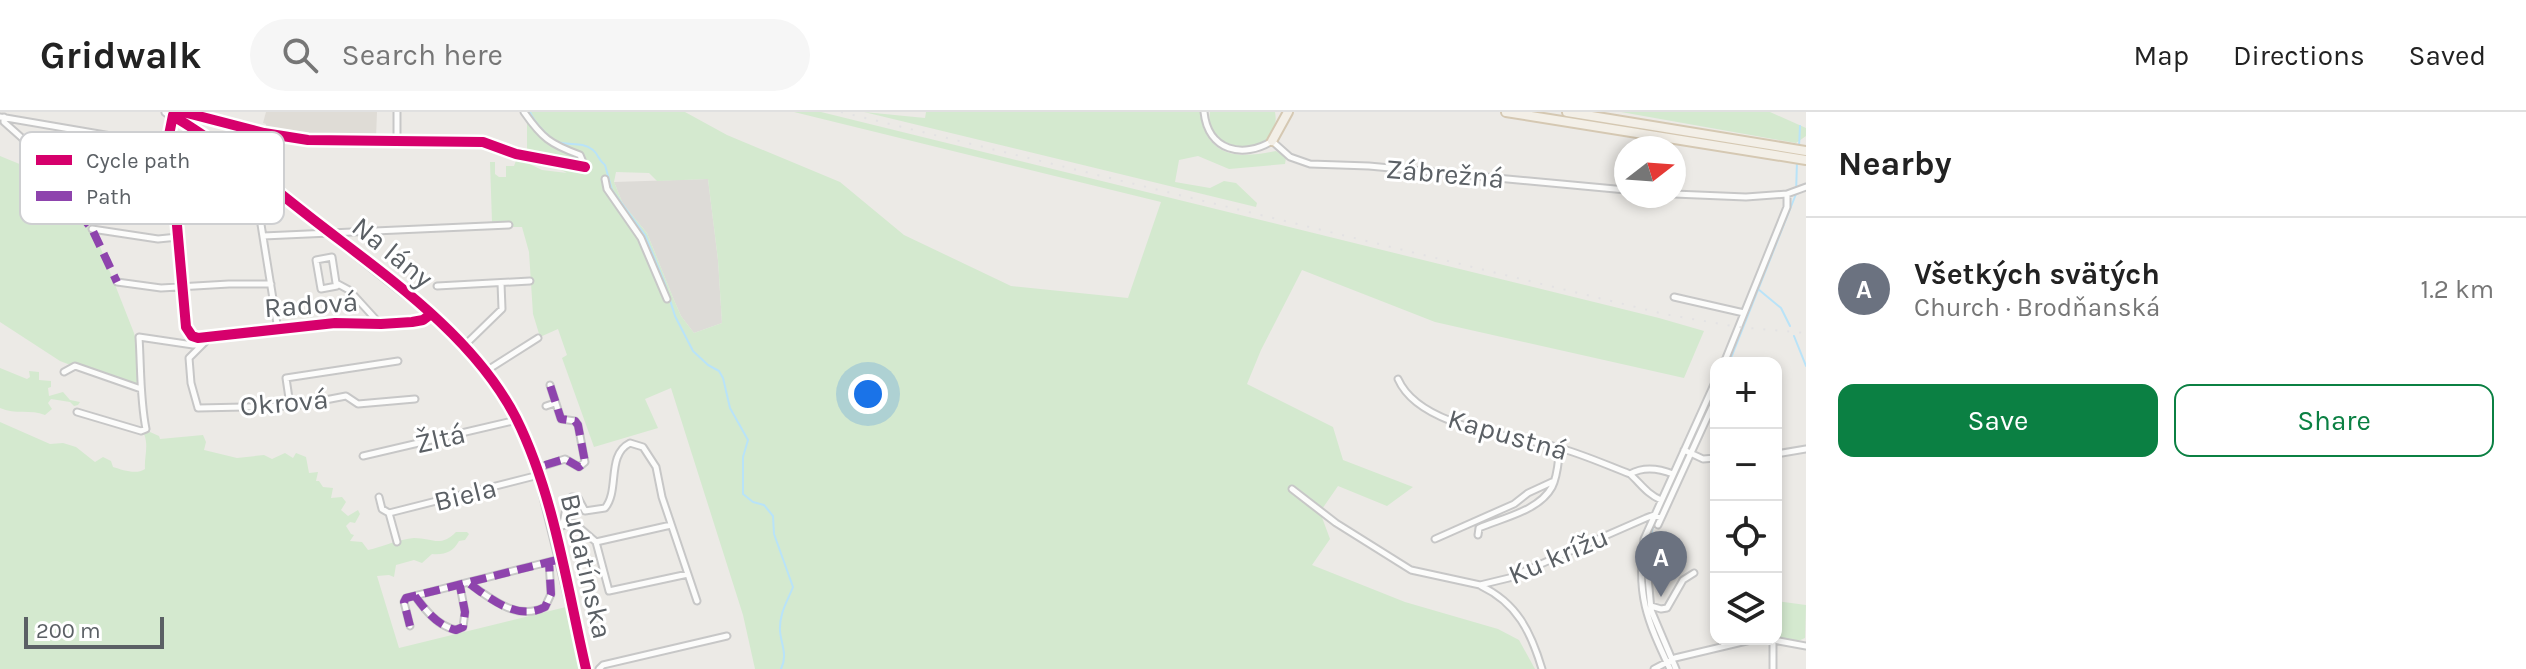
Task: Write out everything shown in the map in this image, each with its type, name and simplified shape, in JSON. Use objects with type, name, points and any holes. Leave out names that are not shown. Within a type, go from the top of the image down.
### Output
[{"type":"main road","points":[[1272,141],[1278,125],[1277,112]]},
{"type":"main road","points":[[1272,141],[1288,112]]},
{"type":"main road","points":[[1506,112],[1805,155]]},
{"type":"main road","points":[[1567,112],[1792,154]]},
{"type":"street","points":[[169,114],[183,112],[260,132]]},
{"type":"street","points":[[397,112],[397,141]]},
{"type":"street","points":[[284,136],[308,140],[483,142],[516,154],[585,167],[580,155],[558,147],[539,134],[524,112]]},
{"type":"street","points":[[1204,112],[1208,127],[1225,146],[1245,151],[1272,141]]},
{"type":"street","name":"Na lány","points":[[169,114],[199,132]]},
{"type":"street","points":[[2,117],[89,132]]},
{"type":"street","points":[[2,117],[20,136]]},
{"type":"street","name":"Zábrežná","points":[[1272,141],[1290,157],[1310,164],[1369,166],[1614,189]]},
{"type":"street","points":[[605,179],[607,189],[641,238],[667,299]]},
{"type":"street","points":[[1686,195],[1721,197],[1793,191],[1806,187]]},
{"type":"street","points":[[1726,357],[1793,191]]},
{"type":"street","name":"Na lány","points":[[284,197],[431,314],[465,345],[486,371],[517,420],[538,471]]},
{"type":"street","points":[[177,224],[183,287]]},
{"type":"street","points":[[261,224],[278,330]]},
{"type":"street","points":[[263,236],[509,225]]},
{"type":"street","points":[[92,229],[158,239],[178,237]]},
{"type":"street","name":"Radová","points":[[332,257],[336,283],[337,286],[320,288],[316,260],[332,257]]},
{"type":"street","points":[[437,286],[530,281]]},
{"type":"street","points":[[117,282],[161,288],[271,284]]},
{"type":"street","name":"Radová","points":[[336,283],[349,290],[381,324]]},
{"type":"street","points":[[465,345],[502,309],[501,283]]},
{"type":"street","name":"Radová","points":[[183,287],[186,327],[192,336],[211,337],[335,323],[381,324],[423,320],[431,314]]},
{"type":"street","points":[[1674,297],[1744,313]]},
{"type":"street","points":[[77,412],[141,431],[146,429],[139,337],[193,345],[203,344],[211,337]]},
{"type":"street","points":[[486,371],[538,338]]},
{"type":"street","name":"Okrová","points":[[203,344],[189,358],[191,383],[198,408],[290,405],[346,396],[358,404],[415,399]]},
{"type":"street","points":[[290,405],[286,378],[398,361]]},
{"type":"street","points":[[64,372],[75,366],[141,389]]},
{"type":"street","name":"Kapustná","points":[[1398,379],[1408,395],[1441,416],[1478,430],[1560,448],[1630,474],[1648,494],[1661,500]]},
{"type":"street","points":[[546,406],[555,403],[550,385]]},
{"type":"street","points":[[1676,669],[1669,663],[1640,588],[1641,563],[1644,539],[1658,518],[1710,395]]},
{"type":"street","name":"Biela","points":[[389,513],[538,471],[565,459],[579,467],[585,462],[576,423],[563,421],[555,403]]},
{"type":"street","points":[[1658,518],[1661,500],[1673,474],[1710,411]]},
{"type":"street","name":"Žltá","points":[[363,456],[517,420]]},
{"type":"street","points":[[563,524],[567,502],[572,497],[578,498],[582,510],[587,512],[608,505],[619,453],[624,446],[634,443],[647,450],[656,467],[662,497],[697,601]]},
{"type":"street","points":[[1478,535],[1479,528],[1537,503],[1547,494],[1554,481],[1560,448]]},
{"type":"street","points":[[1782,453],[1806,449]]},
{"type":"street","points":[[1688,452],[1703,459],[1710,458]]},
{"type":"street","name":"Kapustná","points":[[1630,474],[1638,469],[1660,469],[1673,474]]},
{"type":"street","name":"Budatínska","points":[[538,471],[586,669]]},
{"type":"street","points":[[1435,539],[1514,504],[1528,493],[1554,481]]},
{"type":"street","name":"Ku krížu","points":[[1292,489],[1336,523],[1411,570],[1480,585],[1509,578],[1658,518]]},
{"type":"street","points":[[379,497],[382,509],[389,513],[397,542]]},
{"type":"street","points":[[553,528],[574,523],[596,542],[609,591],[688,574]]},
{"type":"street","points":[[596,542],[671,525]]},
{"type":"street","points":[[410,626],[404,602],[406,598],[561,559]]},
{"type":"street","points":[[470,584],[492,600],[511,608],[526,613],[542,609],[549,602],[551,594],[549,562]]},
{"type":"street","points":[[1647,565],[1649,608],[1669,663]]},
{"type":"street","points":[[1649,608],[1667,608],[1683,580],[1694,573]]},
{"type":"street","points":[[1480,585],[1499,594],[1522,621],[1542,669]]},
{"type":"street","points":[[415,596],[436,620],[449,629],[460,630],[465,617],[460,586]]},
{"type":"street","points":[[599,669],[603,665],[727,636]]},
{"type":"street","points":[[1782,641],[1805,644]]},
{"type":"street","points":[[1654,669],[1734,645]]},
{"type":"street","points":[[1771,645],[1773,669]]},
{"type":"shaded area","points":[[266,112],[377,112],[376,138],[313,137],[265,131],[266,124],[263,123]]},
{"type":"shaded area","points":[[708,179],[722,323],[694,333],[681,316],[647,233],[623,204],[614,182]]},
{"type":"green space","points":[[527,112],[685,112],[727,135],[840,182],[904,235],[1011,286],[1128,298],[1161,202],[794,112],[821,112],[1704,331],[1684,378],[1435,322],[1302,270],[1261,350],[1247,384],[1333,427],[1343,460],[1413,487],[1387,506],[1338,486],[1320,512],[1330,539],[1312,565],[1405,602],[1498,629],[1519,640],[1535,669],[755,669],[743,615],[671,388],[645,399],[658,428],[594,447],[562,358],[567,355],[558,329],[540,337],[533,314],[529,252],[522,227],[511,227],[509,221],[492,222],[490,162],[495,162],[495,174],[499,177],[506,177],[506,166],[514,166],[517,158],[542,170],[567,173],[561,170],[565,162],[560,158],[527,150]],"holes":[[[616,172],[649,173],[657,181],[708,179],[722,323],[694,333],[681,316],[647,233],[623,204],[614,182]]]},
{"type":"green space","points":[[864,112],[925,118],[926,112],[1200,112],[1209,139],[1226,152],[1249,155],[1276,151],[1286,158],[1285,164],[1229,169],[1198,156],[1179,160],[1175,182],[1210,188],[1224,181],[1236,183],[1257,203],[1256,207]]},
{"type":"green space","points":[[1210,112],[1275,112],[1274,128],[1268,139],[1256,145],[1229,144],[1218,137],[1211,126]]},
{"type":"green space","points":[[1621,112],[1770,112],[1806,128],[1806,136],[1796,143]]},
{"type":"green space","points":[[0,156],[20,164],[20,224],[87,224],[97,239],[134,333],[141,358],[143,393],[60,361],[0,322]]},
{"type":"green space","points":[[0,368],[27,379],[30,377],[29,371],[39,372],[39,380],[51,381],[49,396],[63,392],[70,400],[80,402],[74,406],[70,402],[51,399],[48,403],[52,409],[45,415],[0,408]]},
{"type":"green space","points":[[0,422],[50,444],[63,443],[76,447],[95,462],[103,457],[111,461],[113,467],[129,471],[145,469],[144,434],[150,432],[160,439],[203,435],[206,442],[204,450],[237,458],[264,455],[272,459],[285,453],[293,458],[296,453],[306,457],[309,473],[318,472],[316,481],[323,487],[333,488],[331,498],[342,497],[346,502],[341,510],[348,516],[358,510],[360,514],[355,523],[350,522],[346,526],[354,535],[350,541],[362,542],[368,550],[408,539],[441,541],[456,532],[469,534],[448,552],[432,554],[422,563],[414,560],[396,565],[394,577],[377,576],[399,648],[574,605],[589,669],[0,669]]},
{"type":"green space","points":[[1782,602],[1806,605],[1805,638],[1796,642],[1782,639]]},
{"type":"waterway","points":[[530,112],[553,139],[589,147],[605,165],[612,190],[645,235],[675,316],[693,351],[719,371],[723,378],[730,408],[748,440],[743,457],[743,494],[753,502],[764,505],[773,516],[774,534],[793,587],[781,619],[784,654],[781,669]]},
{"type":"waterway","points":[[1799,147],[1800,126]]},
{"type":"waterway","points":[[1731,357],[1796,194],[1797,161]]},
{"type":"waterway","points":[[1758,289],[1781,308],[1790,326]]},
{"type":"waterway","points":[[1794,336],[1806,366]]},
{"type":"waterway","points":[[1644,565],[1653,527],[1710,404]]},
{"type":"waterway","points":[[1650,615],[1673,669]]},
{"type":"railway","points":[[841,112],[1664,314],[1738,327],[1806,333]]},
{"type":"marked path","points":[[88,224],[117,282]]},
{"type":"marked path","points":[[545,465],[565,459],[579,467],[585,462],[578,425],[575,421],[561,419],[550,385]]},
{"type":"marked path","points":[[410,626],[404,602],[406,598],[561,559]]},
{"type":"marked path","points":[[470,584],[506,607],[535,611],[545,607],[551,594],[549,562]]},
{"type":"marked path","points":[[415,596],[438,621],[456,630],[463,627],[465,612],[460,586]]},
{"type":"cycle path","points":[[170,132],[173,115],[183,112],[260,132]]},
{"type":"cycle path","points":[[173,116],[198,132]]},
{"type":"cycle path","points":[[284,136],[308,140],[483,142],[516,154],[585,167]]},
{"type":"cycle path","points":[[284,196],[424,307],[476,359],[498,388],[529,447],[550,509],[586,669]]},
{"type":"cycle path","points":[[177,224],[186,327],[192,336],[198,338],[335,323],[412,322],[423,320],[431,314]]},
{"type":"place","name":"Všetkých svätých","points":[[1661,597]]}]
